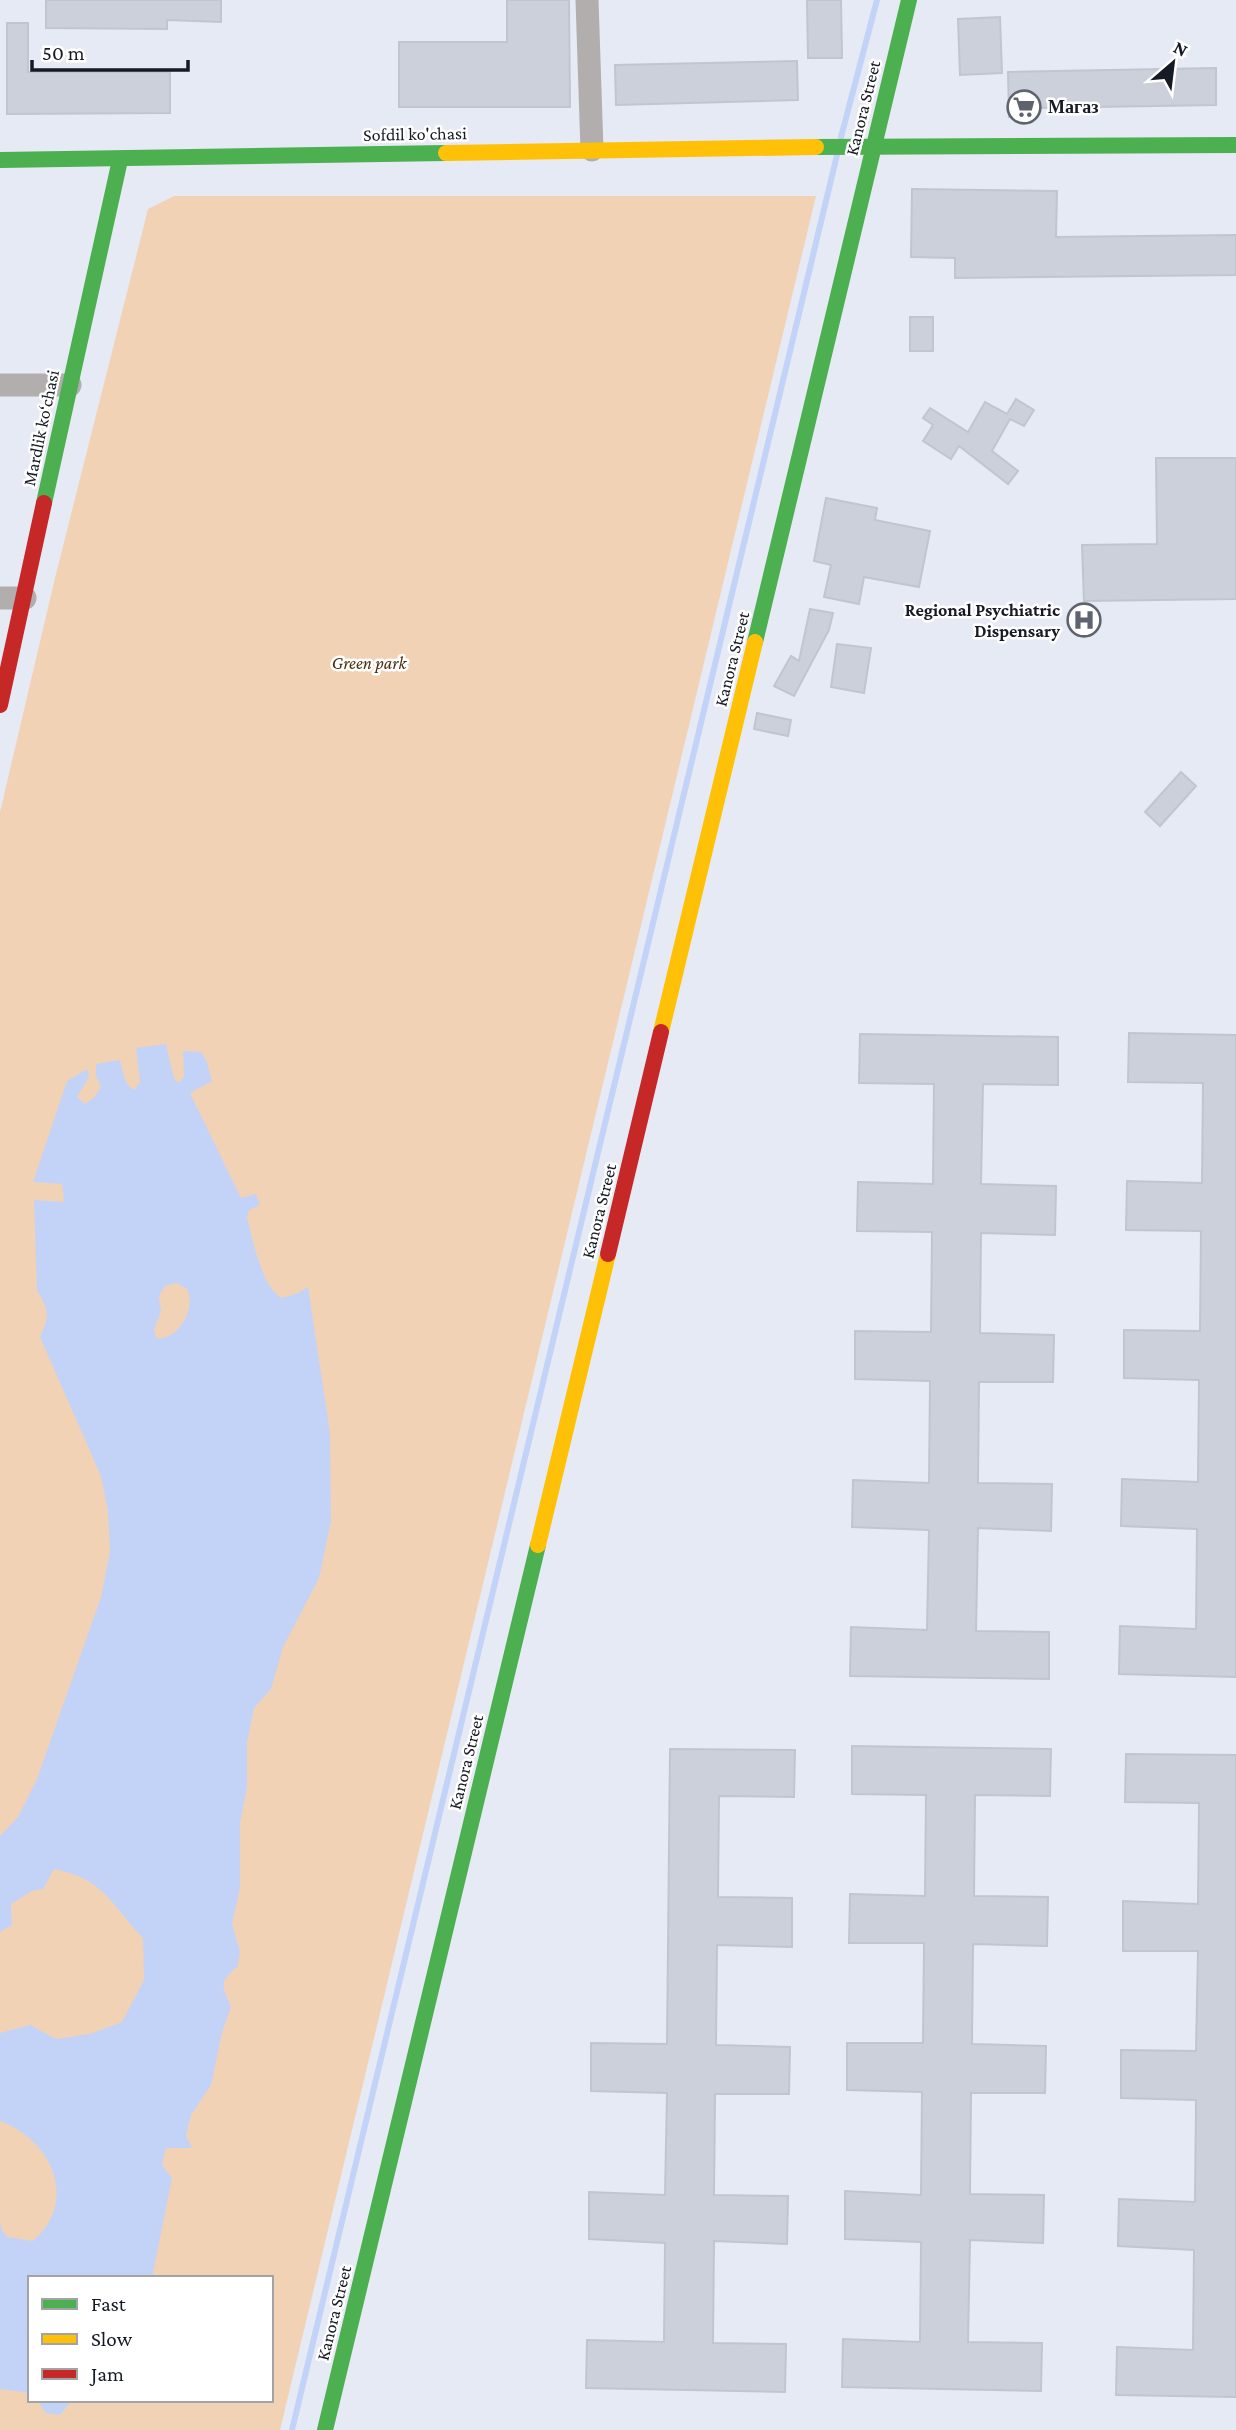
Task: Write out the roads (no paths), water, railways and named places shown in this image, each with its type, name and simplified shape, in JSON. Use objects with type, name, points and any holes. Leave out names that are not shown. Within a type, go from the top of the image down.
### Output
[{"type":"street","points":[[587,0],[592,150]]},
{"type":"street","name":"Kanora Street","points":[[325,2430],[909,0]]},
{"type":"street","points":[[873,146],[1236,145]]},
{"type":"street","name":"Sofdil ko'chasi","points":[[0,160],[873,146]]},
{"type":"street","name":"Mardlik ko‘chasi","points":[[0,705],[120,160]]},
{"type":"street","points":[[0,385],[70,385]]},
{"type":"street","points":[[0,598],[25,598]]},
{"type":"water","points":[[166,1044],[174,1079],[179,1083],[184,1076],[183,1051],[201,1052],[212,1081],[190,1093],[241,1198],[256,1194],[260,1205],[249,1210],[247,1217],[263,1273],[282,1298],[308,1287],[330,1433],[331,1521],[319,1578],[283,1647],[271,1689],[254,1708],[247,1743],[247,1787],[240,1823],[240,1888],[232,1924],[240,1951],[238,1966],[227,1976],[224,1984],[231,2006],[211,2085],[191,2115],[186,2136],[192,2148],[166,2148],[162,2165],[172,2178],[152,2276],[28,2276],[28,2393],[0,2389],[0,2220],[1,2228],[7,2237],[33,2241],[47,2225],[55,2208],[56,2190],[53,2173],[34,2142],[0,2121],[0,2033],[30,2025],[56,2039],[90,2034],[122,2022],[144,1980],[143,1938],[96,1886],[71,1873],[54,1869],[43,1889],[32,1891],[11,1904],[12,1925],[0,1932],[0,1836],[18,1817],[37,1779],[101,1597],[110,1551],[108,1512],[101,1476],[40,1337],[47,1314],[37,1291],[34,1200],[64,1202],[62,1184],[33,1182],[67,1081],[87,1069],[89,1077],[77,1097],[85,1104],[95,1097],[101,1087],[96,1076],[96,1064],[120,1060],[131,1088],[134,1090],[140,1082],[136,1048]],"holes":[[[177,1283],[187,1289],[187,1313],[178,1329],[172,1335],[156,1338],[154,1329],[161,1312],[159,1296],[165,1286]]]},
{"type":"water","points":[[38,2402],[70,2402],[60,2415],[46,2413]]},
{"type":"waterway","points":[[841,137],[877,0]]},
{"type":"waterway","points":[[292,2430],[837,155]]},
{"type":"place","name":"Магаз","points":[[1024,107]]},
{"type":"place","name":"Regional Psychiatric Dispensary","points":[[1084,620]]},
{"type":"park label","name":"Green park","points":[[369,663]]}]
